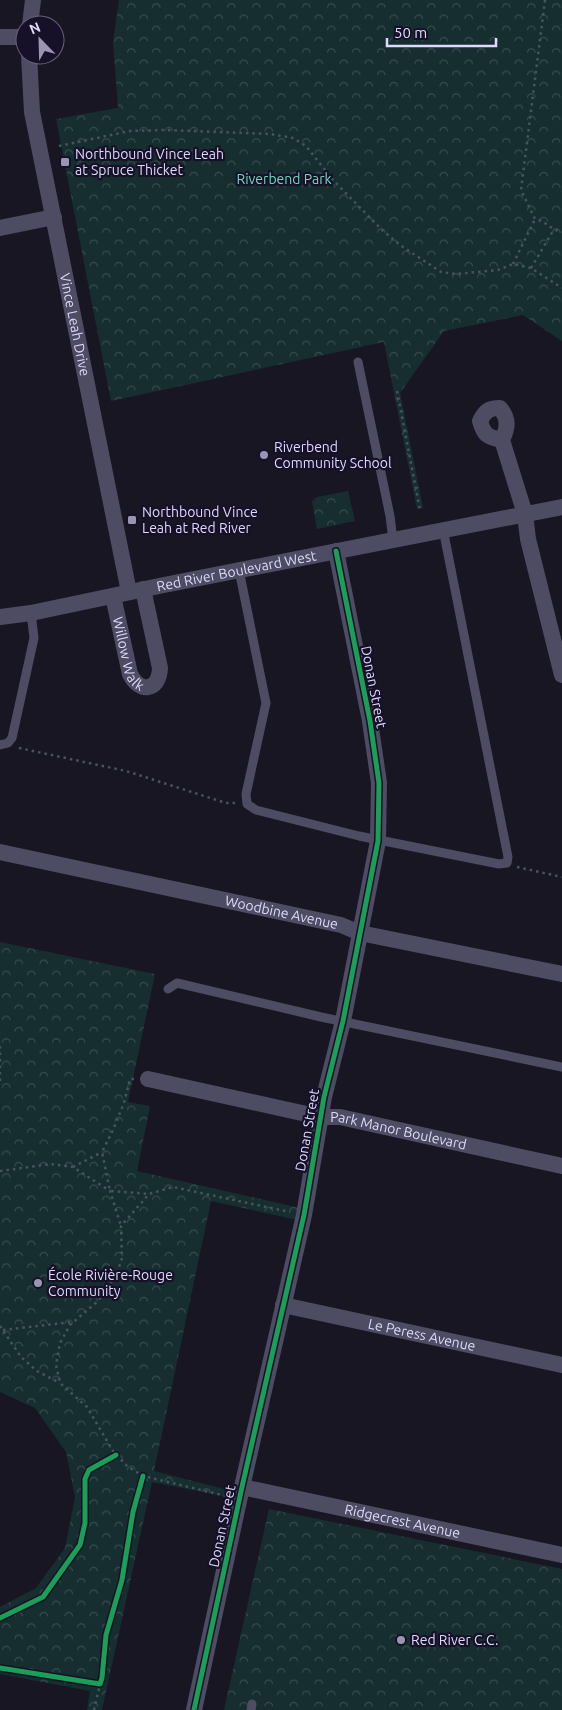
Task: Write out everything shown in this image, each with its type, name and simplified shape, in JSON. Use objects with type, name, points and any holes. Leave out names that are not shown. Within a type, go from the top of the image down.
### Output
[{"type":"street","points":[[31,15],[33,0]]},
{"type":"street","points":[[0,37],[15,38]]},
{"type":"street","name":"Vince Leah Drive","points":[[30,65],[32,112],[128,593]]},
{"type":"street","points":[[0,228],[54,217]]},
{"type":"street","points":[[502,440],[525,514],[528,539],[562,675]]},
{"type":"street","name":"Red River Boulevard West","points":[[0,617],[31,613],[443,529],[562,507]]},
{"type":"street","name":"Donan Street","points":[[194,1710],[240,1493],[304,1215],[320,1117],[343,1020],[378,840],[379,783],[370,721],[336,551]]},
{"type":"street","name":"Willow Walk","points":[[128,593],[160,668],[156,683],[150,687],[142,687],[134,681],[130,674],[128,593]]},
{"type":"street","name":"Woodbine Avenue","points":[[0,852],[341,925],[360,933],[562,974]]},
{"type":"street","name":"Park Manor Boulevard","points":[[148,1079],[320,1117],[340,1117],[562,1166]]},
{"type":"street","name":"Le Peress Avenue","points":[[283,1304],[562,1365]]},
{"type":"street","name":"Ridgecrest Avenue","points":[[240,1493],[562,1555]]},
{"type":"lane","points":[[358,362],[390,516],[393,540]]},
{"type":"lane","points":[[239,570],[266,703],[246,794],[247,804],[256,810],[378,840],[499,864],[507,863],[508,857],[443,529]]},
{"type":"lane","points":[[4,744],[12,738],[34,638],[31,613]]},
{"type":"lane","points":[[168,989],[177,983],[322,1017],[562,1067]]},
{"type":"path","points":[[546,0],[520,190],[535,219],[543,221],[554,230],[562,232]]},
{"type":"path","points":[[59,146],[130,131],[165,130],[270,134],[293,138],[306,146],[333,180],[382,230],[400,245],[441,272],[456,274],[498,270],[513,264],[531,268],[562,288]]},
{"type":"path","points":[[513,264],[535,219]]},
{"type":"path","points":[[531,268],[554,230]]},
{"type":"path","points":[[397,391],[420,510]]},
{"type":"path","points":[[4,744],[126,771],[226,803],[247,804]]},
{"type":"path","points":[[507,863],[562,877]]},
{"type":"path","points":[[0,1046],[0,1080]]},
{"type":"path","points":[[74,1167],[102,1152],[124,1103],[130,1079],[148,1079]]},
{"type":"path","points":[[60,1383],[56,1365],[60,1343],[74,1322],[98,1300],[116,1276],[122,1258],[121,1226],[110,1191],[102,1152]]},
{"type":"path","points":[[0,1171],[51,1164],[74,1167],[110,1191],[149,1194],[173,1187],[304,1215]]},
{"type":"path","points":[[121,1226],[149,1194]]},
{"type":"path","points":[[3,1330],[74,1322]]},
{"type":"path","points":[[0,1326],[21,1357],[37,1371],[60,1383],[87,1407],[116,1454],[127,1466],[143,1476],[240,1493]]},
{"type":"path","points":[[109,1458],[116,1454]]},
{"type":"path","points":[[141,1485],[143,1476]]},
{"type":"path","points":[[94,1710],[102,1678]]},
{"type":"path","points":[[91,1683],[100,1684]]},
{"type":"green space","name":"Riverbend Park","points":[[119,0],[562,0],[562,341],[523,315],[444,331],[400,393],[423,508],[417,509],[384,342],[111,401],[56,119],[118,108],[113,42]]},
{"type":"green space","points":[[348,491],[355,521],[317,529],[312,501],[317,497]]},
{"type":"green space","points":[[0,942],[155,974],[128,1102],[150,1106],[137,1171],[300,1208],[298,1220],[211,1201],[154,1471],[240,1493],[239,1499],[152,1482],[102,1710],[87,1710],[90,1691],[0,1674],[0,1607],[36,1588],[65,1548],[75,1497],[66,1452],[35,1408],[0,1392]]},
{"type":"green space","name":"Red River C.C.","points":[[269,1509],[562,1569],[562,1710],[224,1710]]},
{"type":"cycle path","points":[[194,1710],[242,1487],[304,1215],[324,1097],[343,1021],[378,841],[379,783],[370,721],[336,551]]},
{"type":"cycle path","points":[[0,1618],[43,1597],[80,1545],[85,1523],[85,1479],[89,1470],[116,1455]]},
{"type":"cycle path","points":[[0,1668],[100,1684],[106,1635],[122,1580],[133,1512],[143,1476]]},
{"type":"place","name":"Northbound Vince Leah at Spruce Thicket","points":[[65,162]]},
{"type":"place","name":"Riverbend Community School","points":[[264,455]]},
{"type":"place","name":"Northbound Vince Leah at Red River","points":[[132,520]]},
{"type":"place","name":"École Rivière-Rouge Community","points":[[38,1283]]},
{"type":"place","name":"Red River C.C.","points":[[401,1640]]}]
